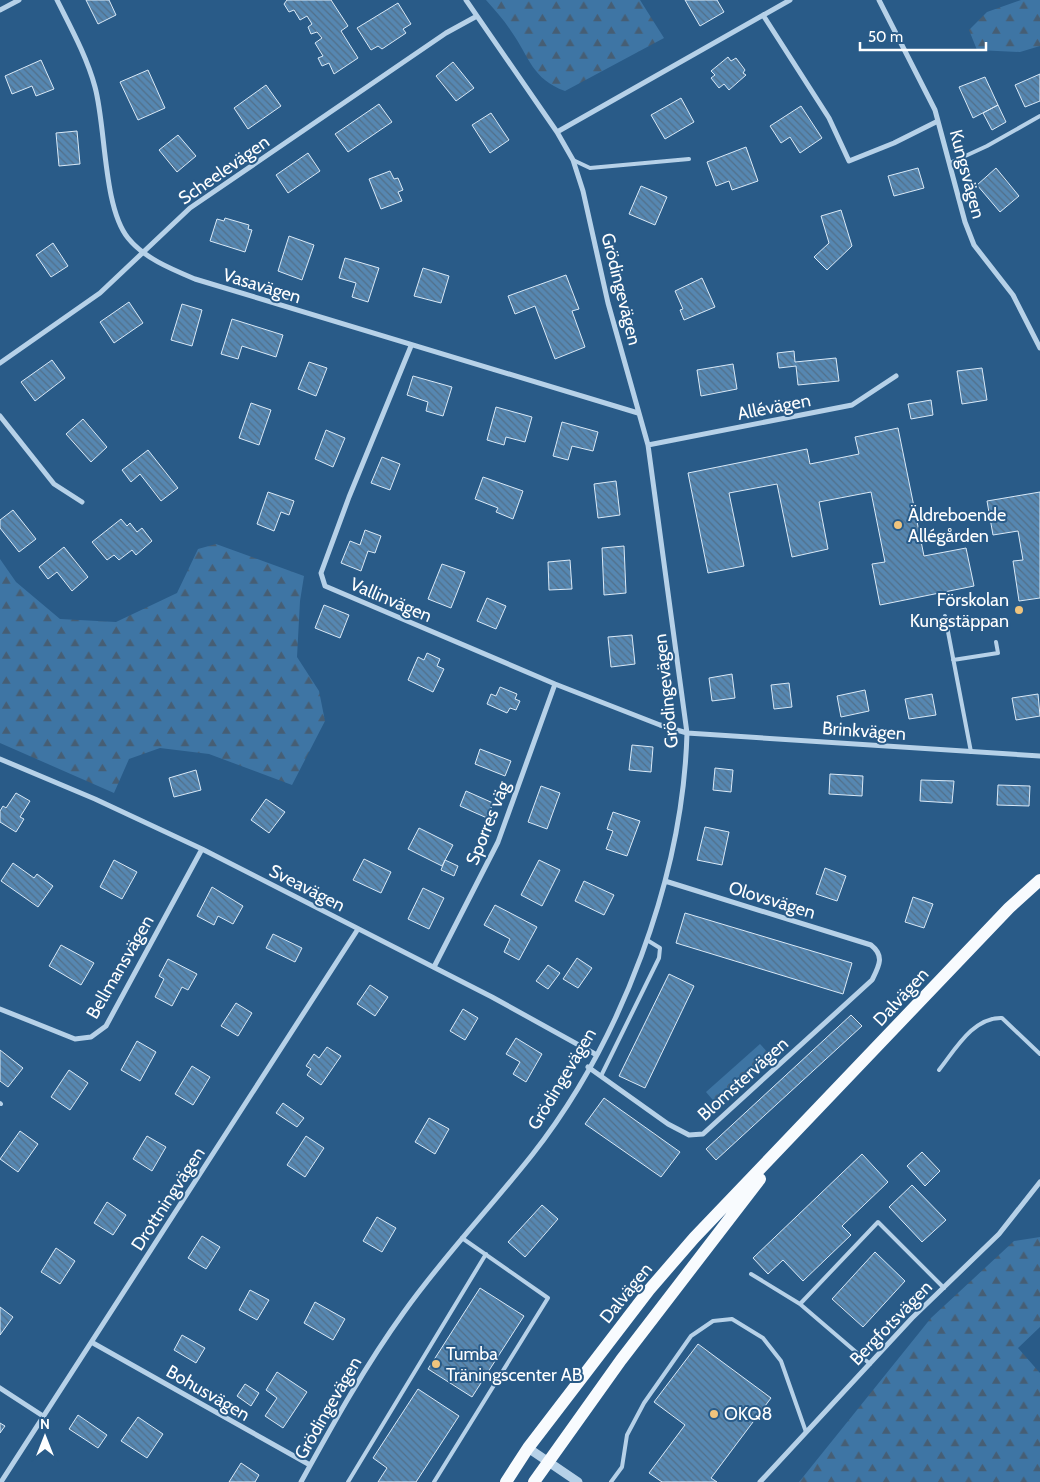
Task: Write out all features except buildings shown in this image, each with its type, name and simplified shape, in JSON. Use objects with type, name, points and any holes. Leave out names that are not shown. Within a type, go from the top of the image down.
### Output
[{"type":"main road","name":"Dalvägen","points":[[506,1482],[528,1448],[649,1290],[694,1238],[1009,908],[1040,880]]},
{"type":"main road","name":"Dalvägen","points":[[534,1482],[621,1360],[790,1139]]},
{"type":"street","points":[[0,10],[19,0]]},
{"type":"street","name":"Vasavägen","points":[[57,0],[75,36],[95,86],[110,191],[117,222],[128,238],[144,253],[165,266],[195,279],[411,346],[638,413]]},
{"type":"street","name":"Grödingevägen","points":[[301,1482],[368,1366],[404,1313],[462,1238],[532,1154],[588,1067],[626,992],[647,940],[665,881],[680,816],[687,733],[648,445],[608,303],[583,191],[573,160],[556,132],[466,0]]},
{"type":"street","points":[[556,132],[790,0]]},
{"type":"street","name":"Kungsvägen","points":[[879,0],[931,100],[965,222],[974,244],[1013,294],[1040,348]]},
{"type":"street","points":[[763,14],[829,118],[850,160],[894,143],[938,121]]},
{"type":"street","name":"Scheelevägen","points":[[0,363],[100,293],[190,208],[446,33],[477,16]]},
{"type":"street","name":"Vallinvägen","points":[[411,346],[349,497],[321,573],[325,586],[555,684],[660,725],[687,733]]},
{"type":"street","name":"Allévägen","points":[[648,445],[852,406],[896,376]]},
{"type":"street","points":[[0,416],[54,484],[82,502]]},
{"type":"street","name":"Sporres väg","points":[[434,967],[498,842],[555,684]]},
{"type":"street","name":"Brinkvägen","points":[[687,733],[1040,756]]},
{"type":"street","name":"Sveavägen","points":[[0,759],[95,799],[202,849],[434,967],[595,1054]]},
{"type":"street","name":"Bellmansvägen","points":[[0,1008],[75,1039],[91,1037],[99,1032],[106,1026],[202,849]]},
{"type":"street","name":"Olovsvägen","points":[[665,881],[871,945]]},
{"type":"street","name":"Drottningvägen","points":[[1,1482],[93,1343],[358,930]]},
{"type":"street","name":"Blomstervägen","points":[[588,1067],[668,1124],[689,1135],[703,1134],[872,980],[881,957],[878,951],[871,945]]},
{"type":"street","name":"Bergfotsvägen","points":[[760,1482],[870,1364],[999,1234],[1040,1182]]},
{"type":"street","name":"Bohusvägen","points":[[93,1343],[310,1465]]},
{"type":"street","points":[[0,1388],[44,1416]]},
{"type":"street","points":[[528,1448],[578,1482]]},
{"type":"lane","points":[[950,163],[987,146],[1040,116]]},
{"type":"lane","points":[[573,160],[590,168],[689,159]]},
{"type":"lane","points":[[945,616],[971,752]]},
{"type":"lane","points":[[954,660],[998,653],[996,642]]},
{"type":"lane","points":[[601,1076],[659,958],[660,948],[647,940]]},
{"type":"lane","points":[[939,1070],[978,1024],[990,1017],[1002,1018],[1040,1054]]},
{"type":"lane","points":[[800,1304],[878,1222],[944,1288]]},
{"type":"lane","points":[[434,1482],[548,1298],[462,1238]]},
{"type":"lane","points":[[348,1482],[486,1254]]},
{"type":"lane","points":[[751,1274],[800,1304],[870,1364]]},
{"type":"lane","points":[[611,1482],[622,1467],[627,1435],[644,1403],[691,1336],[714,1321],[732,1319],[763,1338],[781,1361],[806,1432]]},
{"type":"green space","points":[[486,0],[640,0],[664,38],[565,91],[554,86],[538,74],[508,27]]},
{"type":"green space","points":[[1021,0],[1040,0],[1040,46],[1020,52],[977,50],[969,30],[987,12]]},
{"type":"green space","points":[[216,544],[304,576],[300,601],[297,657],[319,691],[325,721],[292,785],[209,754],[160,748],[129,759],[114,793],[0,743],[0,559],[16,582],[60,619],[116,622],[177,593],[198,549]]},
{"type":"green space","points":[[760,1044],[773,1058],[718,1106],[706,1092]]},
{"type":"green space","points":[[1040,1237],[1040,1327],[1018,1348],[1040,1373],[1040,1482],[799,1482],[931,1318],[1014,1241]]},
{"type":"place","name":"Äldreboende Allégården","points":[[898,525]]},
{"type":"place","name":"Förskolan Kungstäppan","points":[[1019,610]]},
{"type":"place","name":"Tumba Träningscenter AB","points":[[436,1364]]},
{"type":"place","name":"OKQ8","points":[[714,1414]]}]
